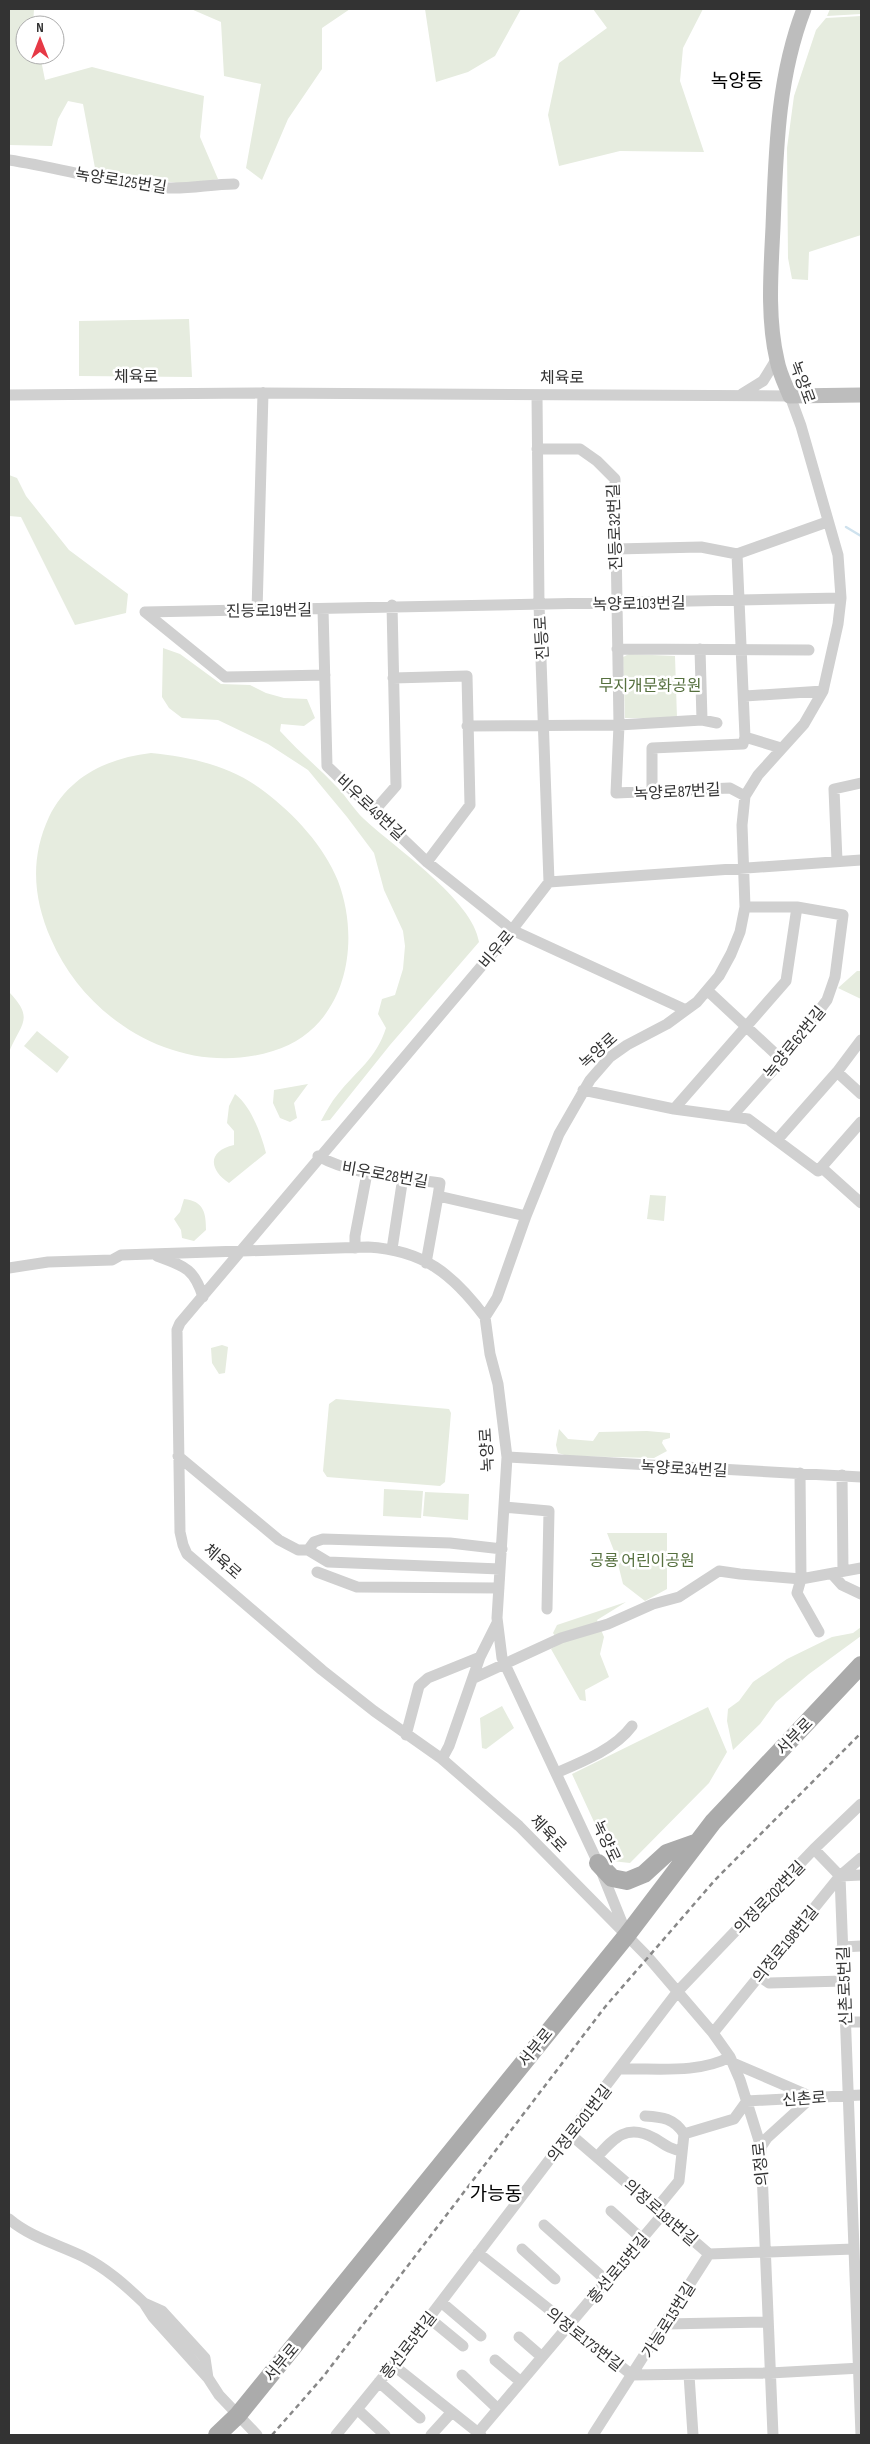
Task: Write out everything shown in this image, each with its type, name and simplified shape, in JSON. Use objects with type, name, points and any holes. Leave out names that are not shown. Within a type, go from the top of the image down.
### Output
[{"type":"main road","name":"서부로","points":[[217,2435],[238,2415],[627,1935],[726,1806],[861,1666]]},
{"type":"main road","points":[[598,1863],[612,1878],[627,1882],[644,1874],[667,1853],[698,1842]]},
{"type":"street","name":"녹양로","points":[[627,1935],[598,1863],[504,1663],[497,1622],[507,1457],[498,1384],[490,1354],[485,1317],[497,1298],[558,1134],[583,1090],[610,1057],[686,1010],[708,991],[731,954],[740,932],[745,907],[742,825],[745,796],[758,775],[804,724],[823,691],[836,637],[841,598],[838,555],[801,426],[776,360],[771,283],[777,128],[786,68],[804,9]]},
{"type":"street","name":"녹양로125번길","points":[[9,160],[38,164],[107,181],[167,188],[194,189],[234,184]]},
{"type":"street","points":[[738,396],[751,390],[763,381],[776,360]]},
{"type":"street","points":[[257,611],[263,393]]},
{"type":"street","name":"체육로","points":[[9,395],[263,393],[861,395]]},
{"type":"street","name":"진등로","points":[[537,395],[539,604],[549,882]]},
{"type":"street","name":"진등로32번길","points":[[537,449],[580,449],[597,461],[615,479],[616,604]]},
{"type":"street","points":[[616,549],[701,548],[737,554],[827,522]]},
{"type":"street","points":[[652,791],[652,748],[743,744],[745,737],[745,696],[738,602],[737,554]]},
{"type":"street","name":"녹양로103번길","points":[[539,604],[738,602],[841,598]]},
{"type":"street","name":"진등로19번길","points":[[325,675],[225,677],[145,612],[257,611],[392,605],[539,604]]},
{"type":"street","name":"녹양로87번길","points":[[616,604],[618,725],[616,793],[730,788],[745,796]]},
{"type":"street","points":[[375,810],[396,786],[392,605]]},
{"type":"street","name":"비우로49번길","points":[[323,608],[327,766],[375,810],[427,862],[512,930]]},
{"type":"street","points":[[617,649],[809,650]]},
{"type":"street","points":[[700,649],[702,720]]},
{"type":"street","points":[[393,678],[467,676],[470,805],[427,862]]},
{"type":"street","points":[[745,696],[823,691]]},
{"type":"street","points":[[467,726],[618,725],[702,720],[716,723]]},
{"type":"street","points":[[745,737],[781,748]]},
{"type":"street","points":[[837,861],[834,789],[861,784]]},
{"type":"street","points":[[549,882],[861,860]]},
{"type":"street","name":"비우로","points":[[238,1253],[318,1156],[512,930],[549,882]]},
{"type":"street","name":"녹양로62번길","points":[[733,1115],[782,1060],[827,1000],[835,977],[843,915],[797,907],[745,907]]},
{"type":"street","points":[[674,1109],[786,981],[797,907]]},
{"type":"street","points":[[512,930],[686,1010]]},
{"type":"street","points":[[708,991],[745,1028],[782,1060]]},
{"type":"street","points":[[778,1140],[837,1072],[861,1040]]},
{"type":"street","points":[[837,1072],[861,1094]]},
{"type":"street","points":[[583,1090],[674,1109],[733,1115],[748,1119],[818,1171],[861,1122]]},
{"type":"street","name":"비우로28번길","points":[[318,1156],[334,1165],[368,1173],[440,1183],[438,1196],[526,1216]]},
{"type":"street","points":[[821,1167],[861,1203]]},
{"type":"street","points":[[355,1248],[355,1236],[368,1173]]},
{"type":"street","points":[[392,1248],[403,1177]]},
{"type":"street","points":[[426,1263],[438,1196]]},
{"type":"street","points":[[9,1268],[48,1262],[112,1260],[121,1255],[392,1248],[440,1270],[460,1285],[485,1317]]},
{"type":"street","name":"체육로","points":[[238,1253],[203,1297],[180,1322],[177,1330],[180,1532],[182,1545],[187,1554],[322,1670],[406,1735],[442,1759],[519,1826],[585,1895],[627,1935]]},
{"type":"street","points":[[151,1254],[185,1266],[197,1280],[203,1297]]},
{"type":"street","points":[[178,1456],[280,1540],[298,1550],[308,1550],[328,1562],[500,1569]]},
{"type":"street","name":"녹양로34번길","points":[[507,1457],[681,1469],[861,1477]]},
{"type":"street","points":[[800,1473],[801,1579],[798,1593],[819,1632]]},
{"type":"street","points":[[842,1475],[838,1573],[842,1585],[861,1594]]},
{"type":"street","points":[[504,1507],[549,1511],[547,1609]]},
{"type":"street","points":[[308,1550],[314,1542],[323,1539],[450,1543],[502,1548]]},
{"type":"street","points":[[474,1678],[560,1638],[608,1624],[653,1604],[679,1598],[720,1570],[740,1574],[801,1579],[861,1568]]},
{"type":"street","points":[[317,1572],[357,1587],[500,1588]]},
{"type":"street","points":[[442,1759],[474,1678],[480,1657],[497,1622]]},
{"type":"street","points":[[406,1735],[419,1686],[428,1678],[480,1657]]},
{"type":"street","points":[[556,1773],[580,1763],[624,1738],[632,1726]]},
{"type":"street","name":"의정로202번길","points":[[678,1991],[814,1849],[861,1804]]},
{"type":"street","points":[[814,1849],[840,1876],[861,1875]]},
{"type":"street","name":"의정로198번길","points":[[714,2033],[840,1876],[861,1858]]},
{"type":"street","name":"신촌로5번길","points":[[840,1876],[847,2095],[859,2316],[861,2430]]},
{"type":"street","name":"의정로","points":[[627,1935],[714,2033],[732,2060],[761,2147],[773,2435]]},
{"type":"street","points":[[842,1947],[861,1946]]},
{"type":"street","points":[[759,1976],[769,1983],[844,1981]]},
{"type":"street","name":"의정로201번길","points":[[478,2253],[621,2069],[678,1991]]},
{"type":"street","points":[[845,2022],[861,2022]]},
{"type":"street","points":[[621,2069],[703,2067],[732,2060],[812,2097],[767,2138],[761,2147]]},
{"type":"street","name":"신촌로","points":[[747,2101],[861,2095]]},
{"type":"street","points":[[645,2116],[665,2117],[672,2120],[684,2134],[734,2119],[747,2101]]},
{"type":"street","points":[[597,2157],[617,2135],[629,2132],[643,2132],[664,2146],[682,2151]]},
{"type":"street","name":"의정로181번길","points":[[570,2134],[709,2254],[854,2250]]},
{"type":"street","name":"흥선로15번길","points":[[478,2434],[642,2239],[679,2181],[684,2134]]},
{"type":"street","points":[[611,2211],[642,2239]]},
{"type":"street","points":[[9,2219],[32,2235],[82,2256],[116,2276],[144,2302],[162,2311],[205,2358],[208,2378],[219,2395],[257,2435]]},
{"type":"street","points":[[544,2225],[606,2281]]},
{"type":"street","points":[[522,2249],[554,2280]]},
{"type":"street","name":"흥선로5번길","points":[[336,2435],[393,2365],[478,2253]]},
{"type":"street","name":"의정로173번길","points":[[478,2253],[632,2375],[770,2373],[860,2368]]},
{"type":"street","name":"가능로15번길","points":[[593,2435],[666,2324],[709,2254]]},
{"type":"street","points":[[441,2302],[481,2336]]},
{"type":"street","points":[[429,2318],[464,2346]]},
{"type":"street","points":[[666,2324],[768,2322]]},
{"type":"street","points":[[519,2337],[542,2357]]},
{"type":"street","points":[[495,2360],[521,2382]]},
{"type":"street","points":[[393,2365],[478,2434]]},
{"type":"street","points":[[462,2375],[498,2409]]},
{"type":"street","points":[[689,2375],[693,2435]]},
{"type":"street","points":[[379,2382],[420,2418]]},
{"type":"street","points":[[358,2409],[385,2435]]},
{"type":"street","points":[[431,2435],[451,2413]]},
{"type":"green space","points":[[9,9],[34,9],[34,15],[15,15],[15,65],[42,65],[45,80],[92,67],[204,96],[200,137],[218,179],[187,185],[95,168],[83,104],[68,101],[58,119],[52,146],[9,145]]},
{"type":"green space","points":[[191,9],[350,9],[322,28],[322,69],[288,119],[262,180],[246,168],[261,84],[224,76],[221,22]]},
{"type":"green space","points":[[425,9],[521,9],[495,56],[468,72],[436,82]]},
{"type":"green space","points":[[593,9],[703,9],[683,48],[680,81],[704,152],[620,151],[559,166],[548,115],[559,63],[607,28]]},
{"type":"green space","points":[[830,9],[861,9],[861,14],[827,16]]},
{"type":"green space","points":[[861,16],[861,235],[809,252],[808,280],[792,279],[788,258],[787,148],[794,96],[816,30],[826,18]]},
{"type":"green space","points":[[189,319],[192,377],[79,376],[79,321]]},
{"type":"green space","points":[[9,475],[17,478],[26,496],[69,550],[128,594],[126,613],[75,625],[21,517],[9,516]]},
{"type":"green space","points":[[163,648],[180,654],[221,684],[250,685],[266,693],[284,698],[307,699],[315,718],[304,726],[281,724],[280,731],[337,787],[364,819],[448,892],[463,909],[474,926],[479,942],[390,1045],[330,1120],[321,1121],[335,1097],[365,1064],[382,1039],[386,1028],[378,1014],[382,999],[395,995],[403,969],[405,946],[403,931],[384,890],[374,853],[308,770],[268,744],[218,720],[182,718],[169,708],[162,697]]},
{"type":"green space","name":"무지개문화공원","points":[[629,654],[675,656],[677,718],[625,718],[623,657]]},
{"type":"green space","points":[[151,753],[211,764],[252,783],[287,810],[316,843],[332,868],[345,905],[348,931],[347,957],[342,981],[332,1004],[317,1024],[298,1040],[273,1051],[239,1058],[205,1057],[173,1050],[142,1037],[113,1019],[88,996],[67,969],[51,939],[40,908],[36,878],[39,848],[49,817],[67,790],[91,771],[120,759]]},
{"type":"green space","points":[[857,971],[861,971],[861,999],[838,988]]},
{"type":"green space","points":[[9,992],[17,1001],[24,1015],[21,1027],[9,1052]]},
{"type":"green space","points":[[37,1031],[69,1057],[57,1073],[24,1046]]},
{"type":"green space","points":[[308,1084],[294,1103],[297,1118],[290,1122],[280,1118],[273,1103],[274,1090]]},
{"type":"green space","points":[[235,1094],[251,1113],[266,1153],[229,1183],[222,1178],[215,1167],[214,1161],[215,1156],[219,1152],[234,1145],[234,1131],[227,1123],[229,1106]]},
{"type":"green space","points":[[650,1195],[666,1196],[664,1221],[647,1219]]},
{"type":"green space","points":[[184,1199],[196,1202],[204,1213],[206,1230],[194,1241],[182,1238],[181,1230],[174,1219],[180,1212]]},
{"type":"green space","points":[[222,1345],[228,1347],[225,1373],[219,1374],[212,1363],[211,1348]]},
{"type":"green space","points":[[336,1399],[449,1409],[451,1413],[445,1482],[440,1486],[327,1477],[323,1471],[329,1404]]},
{"type":"green space","points":[[559,1429],[568,1439],[593,1441],[599,1432],[647,1431],[670,1433],[670,1438],[663,1440],[662,1443],[667,1451],[654,1458],[568,1456],[558,1453],[556,1445]]},
{"type":"green space","points":[[384,1489],[423,1491],[421,1518],[383,1516]]},
{"type":"green space","points":[[425,1492],[469,1494],[468,1520],[423,1516]]},
{"type":"green space","name":"공룡 어린이공원","points":[[607,1533],[667,1533],[667,1589],[645,1601],[623,1584],[616,1556]]},
{"type":"green space","points":[[626,1602],[597,1620],[604,1637],[600,1654],[609,1677],[585,1690],[586,1701],[580,1700],[551,1649],[560,1643],[553,1633],[557,1625]]},
{"type":"green space","points":[[861,1627],[861,1636],[809,1674],[776,1702],[760,1724],[733,1750],[727,1721],[728,1709],[739,1701],[753,1682],[787,1659],[832,1637],[853,1633]]},
{"type":"green space","points":[[502,1706],[514,1728],[486,1749],[482,1748],[480,1718]]},
{"type":"green space","points":[[708,1707],[727,1752],[709,1783],[630,1863],[612,1861],[572,1774]]},
{"type":"waterway","points":[[846,527],[861,536]]},
{"type":"railway","points":[[272,2435],[323,2377],[605,2007],[715,1880],[861,1733]]},
{"type":"district","name":"녹양동","points":[[737,80]]},
{"type":"district","name":"가능동","points":[[496,2193]]}]
